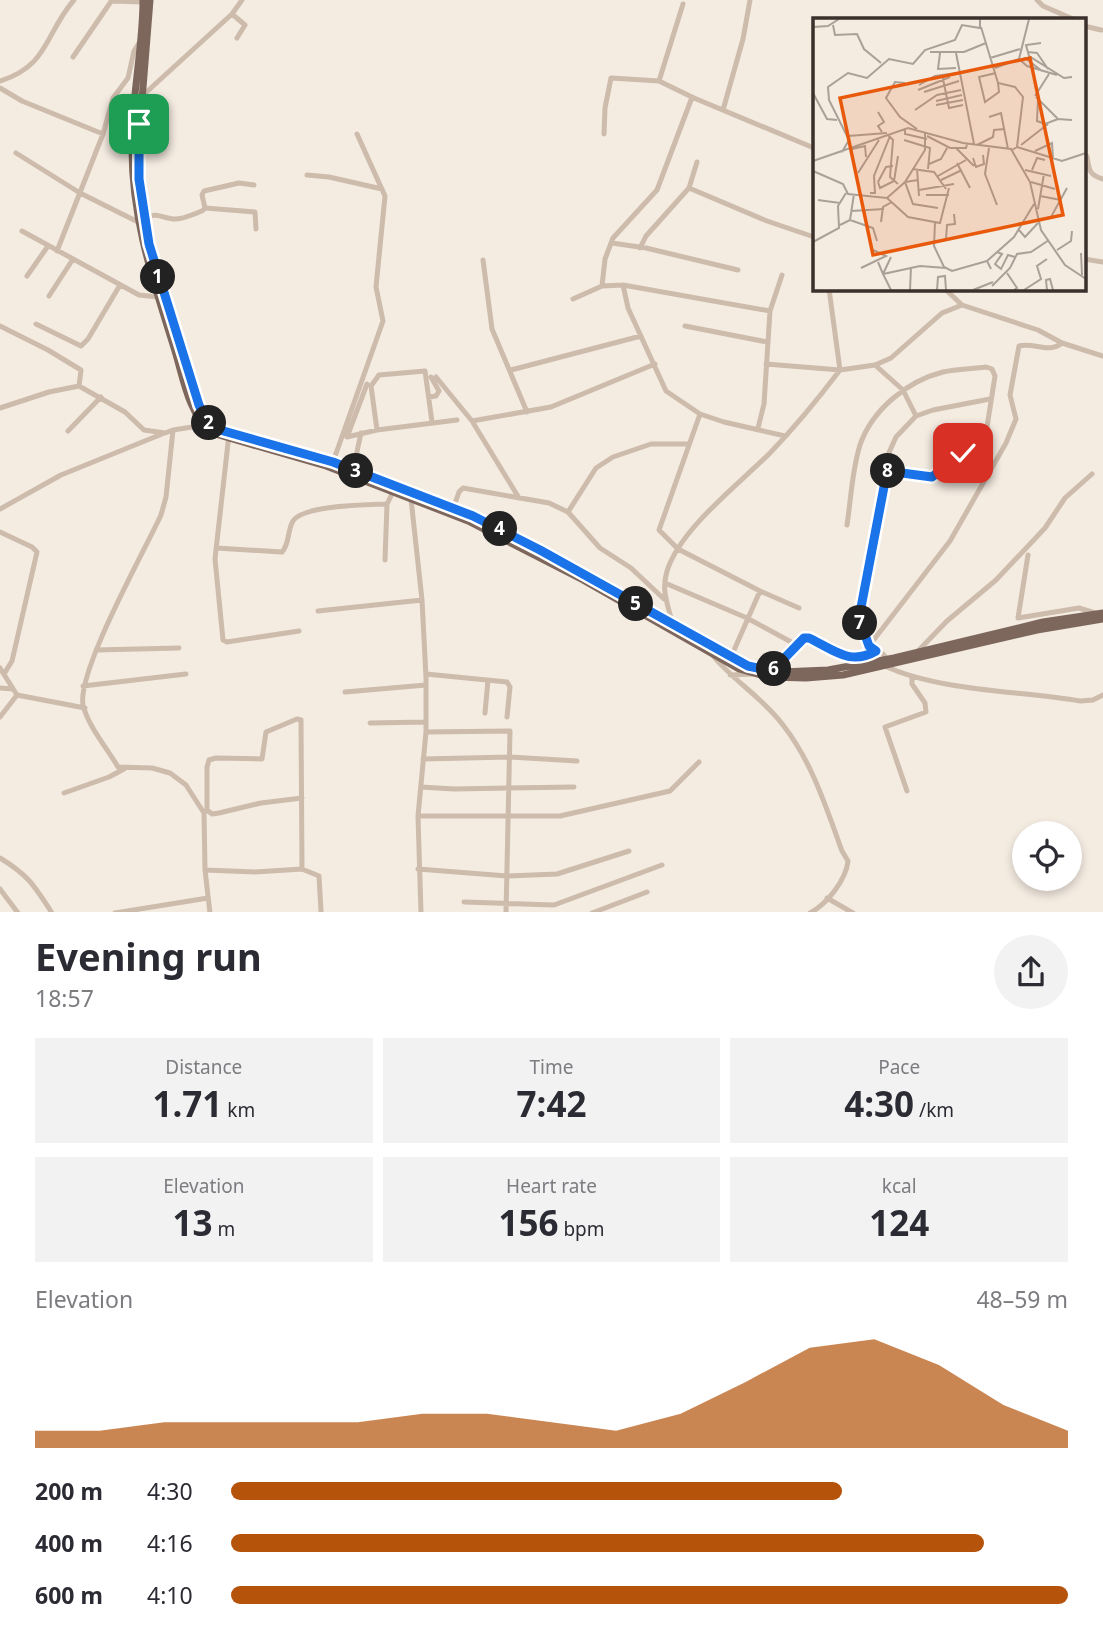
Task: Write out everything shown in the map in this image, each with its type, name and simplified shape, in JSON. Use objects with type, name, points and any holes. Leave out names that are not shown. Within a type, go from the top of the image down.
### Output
[{"type":"main road","points":[[146,1],[139,43],[132,146],[140,219],[158,297],[186,386],[212,433],[333,462],[393,492],[453,509],[540,550],[670,627]]},
{"type":"main road","points":[[146,1],[138,150],[140,219],[206,424]]},
{"type":"main road","points":[[229,436],[371,480],[440,507],[748,666],[772,671],[828,670],[886,662],[1037,629],[1103,619]]},
{"type":"main road","points":[[905,658],[918,652],[1043,622],[1099,613]]},
{"type":"main road","points":[[692,638],[739,669],[768,677],[843,675],[886,662]]},
{"type":"street","points":[[0,81],[16,76],[32,65],[74,0]]},
{"type":"street","points":[[73,57],[112,0],[146,1]]},
{"type":"street","points":[[141,97],[232,14],[242,0]]},
{"type":"street","points":[[723,110],[743,39],[750,0]]},
{"type":"street","points":[[1037,0],[1043,6],[1071,18]]},
{"type":"street","points":[[659,81],[683,4]]},
{"type":"street","points":[[232,14],[245,25],[237,38]]},
{"type":"street","points":[[57,251],[103,134],[113,98],[128,78],[134,51],[139,43]]},
{"type":"street","points":[[604,134],[605,108],[611,78],[659,81],[813,148]]},
{"type":"street","points":[[0,88],[22,101],[103,134]]},
{"type":"street","points":[[602,286],[605,260],[613,238],[657,190],[694,98]]},
{"type":"street","points":[[333,462],[383,321],[376,287],[385,196],[358,134]]},
{"type":"street","points":[[16,153],[80,193],[140,219],[159,214],[181,219],[205,208],[255,212],[256,229]]},
{"type":"street","points":[[1086,156],[1089,171],[1093,176],[1103,178]]},
{"type":"street","points":[[640,248],[646,236],[689,188],[697,162]]},
{"type":"street","points":[[307,176],[329,177],[382,189]]},
{"type":"street","points":[[205,208],[202,195],[204,191],[239,183],[254,185]]},
{"type":"street","points":[[689,188],[766,221],[813,237]]},
{"type":"street","points":[[22,231],[139,295],[158,297]]},
{"type":"street","points":[[612,243],[738,270]]},
{"type":"street","points":[[27,276],[48,246]]},
{"type":"street","points":[[50,296],[73,259]]},
{"type":"street","points":[[483,260],[492,329],[527,412]]},
{"type":"street","points":[[758,428],[764,404],[770,311],[782,275]]},
{"type":"street","points":[[36,324],[81,346],[89,339],[120,285]]},
{"type":"street","points":[[622,285],[628,308],[666,391],[700,414],[785,436]]},
{"type":"street","points":[[573,299],[602,286],[622,285],[770,311]]},
{"type":"street","points":[[670,627],[664,599],[665,583],[678,549],[693,527],[785,436],[840,370],[829,290]]},
{"type":"street","points":[[946,290],[962,305],[1038,330],[1062,343],[1103,356]]},
{"type":"street","points":[[766,364],[840,370],[875,365],[891,358],[942,313],[962,305]]},
{"type":"street","points":[[0,326],[48,350],[80,370],[79,386]]},
{"type":"street","points":[[685,326],[767,342]]},
{"type":"street","points":[[510,370],[641,336]]},
{"type":"street","points":[[869,646],[950,541],[1006,443],[1016,419],[1010,395],[1019,346],[1025,344],[1052,348],[1062,343]]},
{"type":"street","points":[[472,421],[551,407],[655,364]]},
{"type":"street","points":[[875,365],[903,390],[916,416]]},
{"type":"street","points":[[847,525],[859,448],[865,431],[876,415],[903,390],[942,372],[986,367],[992,369],[995,376],[987,426],[979,438],[932,477],[887,471]]},
{"type":"street","points":[[377,430],[371,386],[376,376],[425,371],[432,422]]},
{"type":"street","points":[[429,397],[436,396],[439,391],[433,377],[472,421],[520,498]]},
{"type":"street","points":[[367,383],[347,437],[377,430],[457,420]]},
{"type":"street","points":[[0,408],[79,386],[125,412],[144,430],[165,433]]},
{"type":"street","points":[[68,431],[101,397]]},
{"type":"street","points":[[990,399],[916,416],[895,437],[887,457],[887,471],[859,618],[869,646],[883,654],[886,662],[912,678],[1080,701],[1093,700],[1103,695]]},
{"type":"street","points":[[700,414],[659,530],[678,549],[799,608]]},
{"type":"street","points":[[0,509],[70,470],[173,430],[206,424]]},
{"type":"street","points":[[173,430],[166,497],[161,515],[96,650],[83,686],[85,708],[118,767],[152,768],[170,773],[180,779],[205,812],[219,813],[261,803],[302,798]]},
{"type":"street","points":[[353,470],[361,433]]},
{"type":"street","points":[[229,436],[215,559],[223,640],[227,642],[299,631]]},
{"type":"street","points":[[568,512],[596,468],[613,457],[651,444],[688,444]]},
{"type":"street","points":[[918,652],[947,621],[996,580],[1045,528],[1065,498],[1092,474]]},
{"type":"street","points":[[453,509],[463,488],[549,503],[568,512],[600,548],[631,568],[664,599]]},
{"type":"street","points":[[385,560],[387,504],[393,492]]},
{"type":"street","points":[[411,499],[422,600],[426,674],[426,732],[418,817],[421,912]]},
{"type":"street","points":[[216,548],[282,552],[287,547],[293,522],[299,515],[342,507],[387,504]]},
{"type":"street","points":[[0,532],[37,552],[12,661],[4,674]]},
{"type":"street","points":[[1028,555],[1018,618],[1079,608],[1099,613]]},
{"type":"street","points":[[665,583],[784,636],[796,648]]},
{"type":"street","points":[[731,657],[760,591]]},
{"type":"street","points":[[318,611],[422,600]]},
{"type":"street","points":[[772,671],[804,638],[851,658],[859,659],[876,651]]},
{"type":"street","points":[[96,650],[179,648]]},
{"type":"street","points":[[710,652],[729,675],[751,691],[782,723],[811,770],[848,861],[846,871],[827,898],[810,912]]},
{"type":"street","points":[[0,668],[18,695],[85,708]]},
{"type":"street","points":[[83,686],[186,674]]},
{"type":"street","points":[[426,674],[509,684],[507,717]]},
{"type":"street","points":[[729,675],[754,674]]},
{"type":"street","points":[[907,791],[885,727],[926,712],[925,703],[912,684],[912,678]]},
{"type":"street","points":[[485,713],[488,680]]},
{"type":"street","points":[[345,692],[426,685]]},
{"type":"street","points":[[0,688],[13,689]]},
{"type":"street","points":[[0,717],[18,695]]},
{"type":"street","points":[[210,912],[205,870],[205,812],[209,760],[262,759],[266,733],[297,719],[303,724],[302,869]]},
{"type":"street","points":[[370,723],[426,722]]},
{"type":"street","points":[[426,732],[510,731],[506,912]]},
{"type":"street","points":[[423,759],[510,757],[577,761]]},
{"type":"street","points":[[418,817],[560,816],[670,791],[699,762]]},
{"type":"street","points":[[64,793],[124,769]]},
{"type":"street","points":[[421,787],[574,787]]},
{"type":"street","points":[[418,869],[507,876],[557,874],[629,851]]},
{"type":"street","points":[[0,858],[22,872],[52,912]]},
{"type":"street","points":[[464,902],[554,905],[662,865]]},
{"type":"street","points":[[205,870],[255,872],[302,869],[319,876],[321,911]]},
{"type":"street","points":[[0,889],[18,912]]},
{"type":"street","points":[[592,912],[647,892]]},
{"type":"street","points":[[115,912],[208,898]]},
{"type":"street","points":[[827,898],[853,912]]},
{"type":"route","points":[[139,124],[139,179],[149,244],[189,377],[199,405],[211,426],[333,462],[473,516],[540,550],[748,666],[772,671],[804,638],[851,658],[859,659],[876,651],[869,646],[859,618],[887,471],[932,477],[963,453]]}]
